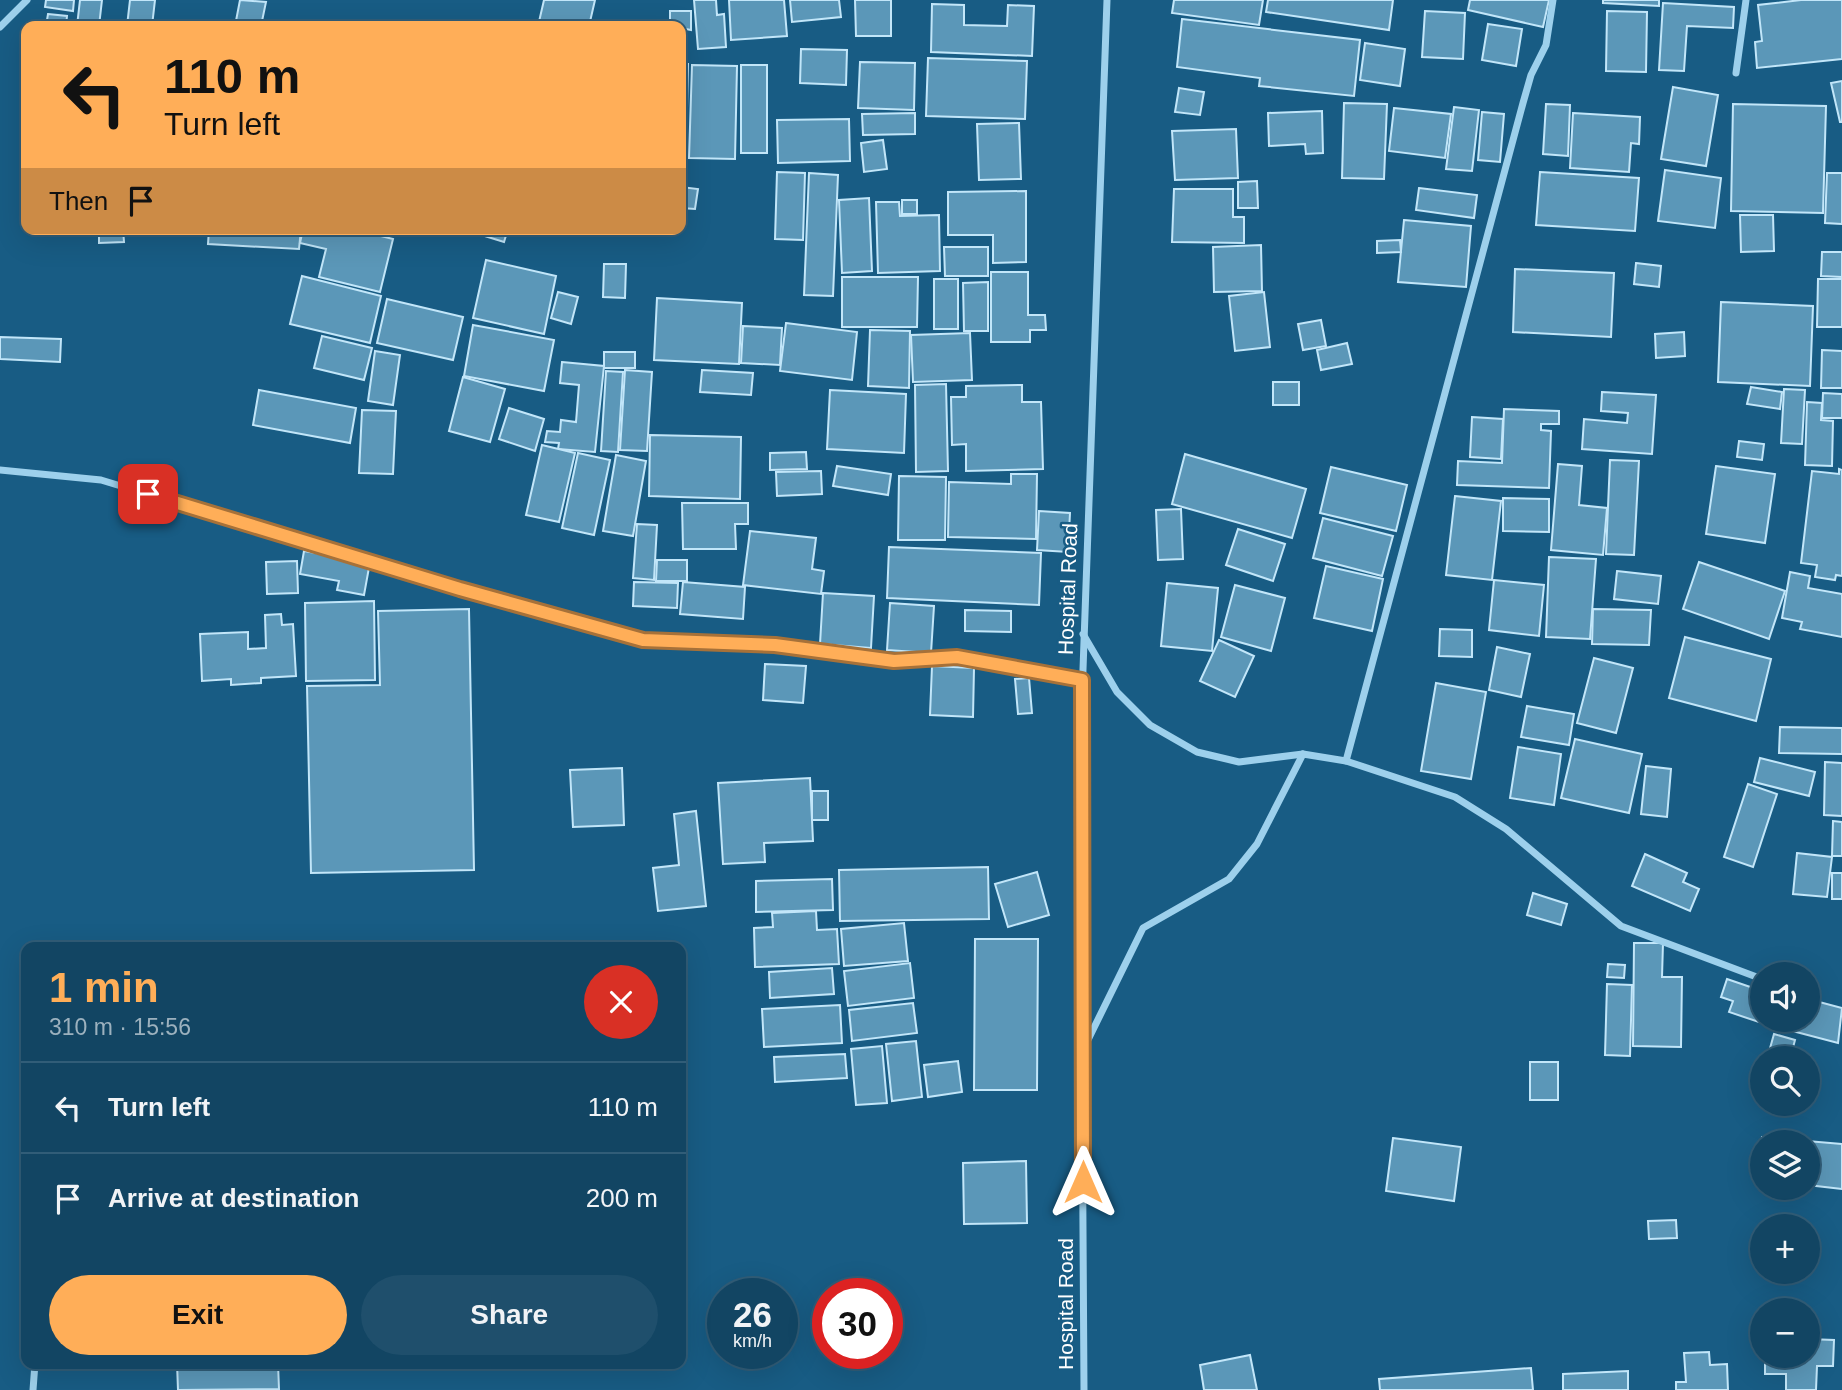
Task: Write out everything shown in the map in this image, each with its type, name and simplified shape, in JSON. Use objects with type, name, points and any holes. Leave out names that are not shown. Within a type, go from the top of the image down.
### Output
[{"type":"street","points":[[0,27],[27,0]]},
{"type":"street","name":"Hospital Road","points":[[1084,1390],[1082,680],[1107,0]]},
{"type":"street","points":[[1346,761],[1525,93],[1546,45],[1553,0]]},
{"type":"street","points":[[1736,73],[1746,0]]},
{"type":"street","points":[[0,470],[101,480],[460,589],[643,640],[775,645],[894,661],[957,657],[1082,680]]},
{"type":"street","points":[[1083,635],[1117,692],[1150,725],[1198,752],[1239,762],[1303,754],[1346,761],[1455,797],[1506,829],[1621,926],[1750,974]]},
{"type":"street","points":[[1082,1052],[1143,928],[1229,879],[1257,844],[1303,754]]},
{"type":"street","points":[[33,1390],[35,1369]]},
{"type":"building","points":[[46,0],[74,0],[73,11],[45,7]]},
{"type":"building","points":[[80,0],[102,0],[100,21],[78,21]]},
{"type":"building","points":[[130,0],[155,0],[153,21],[128,21]]},
{"type":"building","points":[[240,0],[266,2],[262,21],[236,21]]},
{"type":"building","points":[[544,0],[595,0],[590,21],[539,21]]},
{"type":"building","points":[[694,0],[716,0],[717,15],[724,14],[726,47],[698,49]]},
{"type":"building","points":[[729,0],[784,0],[787,36],[731,40]]},
{"type":"building","points":[[790,0],[839,0],[841,17],[792,22]]},
{"type":"building","points":[[855,0],[891,0],[891,36],[856,36]]},
{"type":"building","points":[[1174,0],[1263,0],[1259,25],[1172,13]]},
{"type":"building","points":[[1268,0],[1393,0],[1389,30],[1266,12]]},
{"type":"building","points":[[1470,0],[1549,0],[1543,27],[1468,10]]},
{"type":"building","points":[[1603,0],[1659,0],[1659,6],[1603,3]]},
{"type":"building","points":[[1801,0],[1842,0],[1842,59],[1757,68],[1755,42],[1762,41],[1758,5]]},
{"type":"building","points":[[1663,3],[1734,7],[1733,28],[1687,26],[1684,71],[1659,70]]},
{"type":"building","points":[[932,4],[964,5],[964,25],[1007,26],[1008,5],[1034,6],[1032,56],[931,52]]},
{"type":"building","points":[[670,11],[691,11],[691,30],[686,29],[686,21],[670,21]]},
{"type":"building","points":[[1425,11],[1465,13],[1463,59],[1422,57]]},
{"type":"building","points":[[1607,11],[1647,12],[1646,72],[1606,71]]},
{"type":"building","points":[[48,14],[67,16],[66,21],[47,21]]},
{"type":"building","points":[[1182,19],[1360,40],[1354,96],[1259,86],[1260,78],[1177,67]]},
{"type":"building","points":[[1488,24],[1522,29],[1516,66],[1482,60]]},
{"type":"building","points":[[1365,43],[1405,49],[1400,86],[1360,80]]},
{"type":"building","points":[[801,49],[847,50],[846,85],[800,83]]},
{"type":"building","points":[[928,58],[1027,61],[1025,119],[926,116]]},
{"type":"building","points":[[860,62],[915,63],[914,110],[858,108]]},
{"type":"building","points":[[686,64],[688,64],[686,152]]},
{"type":"building","points":[[692,65],[737,66],[735,159],[689,158]]},
{"type":"building","points":[[741,65],[767,65],[767,153],[741,153]]},
{"type":"building","points":[[1842,81],[1842,122],[1840,122],[1831,83]]},
{"type":"building","points":[[1673,87],[1718,95],[1706,166],[1661,159]]},
{"type":"building","points":[[1179,88],[1204,92],[1200,115],[1175,112]]},
{"type":"building","points":[[1344,103],[1387,104],[1384,179],[1342,178]]},
{"type":"building","points":[[1546,104],[1570,105],[1568,156],[1543,154]]},
{"type":"building","points":[[1733,104],[1826,106],[1823,213],[1731,211]]},
{"type":"building","points":[[1454,107],[1479,110],[1472,171],[1446,169]]},
{"type":"building","points":[[1394,108],[1451,114],[1445,158],[1389,151]]},
{"type":"building","points":[[1322,111],[1323,153],[1306,154],[1305,144],[1269,146],[1268,113]]},
{"type":"building","points":[[1482,112],[1504,114],[1500,162],[1478,160]]},
{"type":"building","points":[[915,113],[915,134],[863,135],[862,114]]},
{"type":"building","points":[[1573,113],[1640,117],[1639,144],[1631,143],[1629,172],[1570,168]]},
{"type":"building","points":[[849,119],[850,161],[778,163],[777,120]]},
{"type":"building","points":[[1019,123],[1021,179],[979,180],[977,124]]},
{"type":"building","points":[[1236,129],[1238,178],[1175,180],[1172,131]]},
{"type":"building","points":[[883,140],[887,169],[864,172],[861,143]]},
{"type":"building","points":[[1665,170],[1721,178],[1715,228],[1658,221]]},
{"type":"building","points":[[777,172],[805,173],[803,240],[775,239]]},
{"type":"building","points":[[1540,172],[1639,178],[1635,231],[1536,225]]},
{"type":"building","points":[[809,173],[838,175],[833,296],[804,295]]},
{"type":"building","points":[[1827,173],[1842,173],[1842,224],[1825,223]]},
{"type":"building","points":[[1257,181],[1258,208],[1238,208],[1238,182]]},
{"type":"building","points":[[686,188],[698,189],[695,209],[686,208]]},
{"type":"building","points":[[1419,188],[1477,195],[1474,218],[1416,210]]},
{"type":"building","points":[[1174,189],[1233,189],[1233,217],[1244,217],[1244,243],[1172,242]]},
{"type":"building","points":[[1026,191],[1026,262],[993,263],[993,235],[948,235],[948,192]]},
{"type":"building","points":[[869,198],[872,271],[842,273],[839,200]]},
{"type":"building","points":[[902,200],[917,200],[917,214],[902,214]]},
{"type":"building","points":[[876,202],[899,202],[900,216],[939,215],[940,271],[878,273]]},
{"type":"building","points":[[1740,215],[1773,215],[1774,251],[1741,252]]},
{"type":"building","points":[[1404,220],[1471,226],[1466,287],[1398,282]]},
{"type":"building","points":[[99,235],[123,235],[124,242],[99,243]]},
{"type":"building","points":[[209,235],[300,235],[299,249],[208,244]]},
{"type":"building","points":[[302,235],[377,235],[393,239],[380,292],[319,277],[326,249],[300,243]]},
{"type":"building","points":[[481,235],[506,235],[504,242]]},
{"type":"building","points":[[1400,240],[1401,252],[1377,253],[1377,241]]},
{"type":"building","points":[[1261,245],[1262,291],[1214,292],[1213,247]]},
{"type":"building","points":[[944,247],[988,247],[988,276],[945,276]]},
{"type":"building","points":[[1822,252],[1842,252],[1842,277],[1821,276]]},
{"type":"building","points":[[486,260],[556,276],[544,334],[473,318]]},
{"type":"building","points":[[1636,263],[1661,266],[1659,287],[1634,284]]},
{"type":"building","points":[[604,264],[626,264],[625,298],[603,297]]},
{"type":"building","points":[[1515,269],[1614,273],[1611,337],[1513,332]]},
{"type":"building","points":[[991,272],[1028,272],[1028,315],[1045,315],[1046,330],[1030,330],[1030,342],[991,342]]},
{"type":"building","points":[[302,276],[381,296],[370,343],[290,324]]},
{"type":"building","points":[[842,277],[918,277],[917,327],[842,327]]},
{"type":"building","points":[[934,279],[958,279],[958,329],[934,329]]},
{"type":"building","points":[[1818,279],[1842,279],[1842,327],[1817,327]]},
{"type":"building","points":[[988,282],[988,331],[964,331],[963,283]]},
{"type":"building","points":[[558,292],[578,297],[571,324],[551,318]]},
{"type":"building","points":[[1264,292],[1270,347],[1235,351],[1229,296]]},
{"type":"building","points":[[657,298],[742,303],[739,364],[654,360]]},
{"type":"building","points":[[387,299],[463,317],[453,360],[377,343]]},
{"type":"building","points":[[1721,302],[1813,306],[1810,386],[1718,382]]},
{"type":"building","points":[[1321,320],[1326,346],[1303,350],[1298,324]]},
{"type":"building","points":[[786,323],[857,332],[852,380],[780,371]]},
{"type":"building","points":[[473,325],[554,340],[544,391],[464,376]]},
{"type":"building","points":[[743,326],[782,328],[780,365],[741,363]]},
{"type":"building","points":[[870,330],[910,331],[909,388],[868,386]]},
{"type":"building","points":[[1684,332],[1685,356],[1656,358],[1655,334]]},
{"type":"building","points":[[970,333],[972,380],[913,382],[911,335]]},
{"type":"building","points":[[322,336],[372,348],[364,380],[314,368]]},
{"type":"building","points":[[0,337],[61,339],[60,362],[0,359]]},
{"type":"building","points":[[1347,343],[1352,364],[1321,370],[1317,350]]},
{"type":"building","points":[[1822,350],[1842,351],[1842,388],[1821,388]]},
{"type":"building","points":[[375,351],[400,355],[393,405],[368,401]]},
{"type":"building","points":[[604,352],[635,352],[635,368],[604,368]]},
{"type":"building","points":[[562,362],[604,366],[595,452],[558,449],[559,443],[545,442],[547,431],[560,432],[561,420],[576,422],[579,385],[560,383]]},
{"type":"building","points":[[625,370],[652,372],[647,451],[620,450]]},
{"type":"building","points":[[702,370],[753,373],[751,395],[700,392]]},
{"type":"building","points":[[606,371],[623,372],[618,452],[601,451]]},
{"type":"building","points":[[463,377],[505,389],[490,442],[449,431]]},
{"type":"building","points":[[1273,382],[1299,382],[1299,405],[1273,405]]},
{"type":"building","points":[[946,384],[948,471],[916,472],[915,385]]},
{"type":"building","points":[[1022,385],[1022,402],[1041,402],[1043,469],[966,471],[966,444],[952,445],[951,397],[966,397],[966,386]]},
{"type":"building","points":[[1751,387],[1782,392],[1780,409],[1747,404]]},
{"type":"building","points":[[1784,389],[1805,390],[1802,444],[1781,443]]},
{"type":"building","points":[[259,390],[356,408],[350,443],[253,425]]},
{"type":"building","points":[[830,390],[906,394],[904,453],[827,449]]},
{"type":"building","points":[[1602,392],[1656,395],[1652,454],[1582,449],[1584,419],[1627,423],[1628,413],[1601,411]]},
{"type":"building","points":[[1823,393],[1842,394],[1842,418],[1822,418]]},
{"type":"building","points":[[1807,402],[1822,403],[1821,420],[1833,421],[1832,466],[1805,465]]},
{"type":"building","points":[[509,408],[544,419],[535,451],[499,439]]},
{"type":"building","points":[[1504,409],[1559,411],[1559,424],[1541,424],[1541,430],[1551,431],[1549,488],[1457,485],[1458,461],[1502,463]]},
{"type":"building","points":[[362,410],[396,411],[393,474],[359,473]]},
{"type":"building","points":[[1472,417],[1503,419],[1501,459],[1470,457]]},
{"type":"building","points":[[650,435],[741,437],[740,499],[649,496]]},
{"type":"building","points":[[1739,441],[1764,444],[1762,460],[1737,457]]},
{"type":"building","points":[[542,445],[575,453],[559,522],[526,515]]},
{"type":"building","points":[[806,452],[807,469],[770,470],[770,453]]},
{"type":"building","points":[[578,453],[610,460],[594,535],[562,528]]},
{"type":"building","points":[[1185,454],[1306,489],[1292,538],[1172,504]]},
{"type":"building","points":[[616,455],[646,461],[633,536],[603,531]]},
{"type":"building","points":[[1610,460],[1639,461],[1634,555],[1606,554]]},
{"type":"building","points":[[1558,464],[1582,466],[1579,505],[1607,508],[1603,555],[1551,550]]},
{"type":"building","points":[[837,466],[891,474],[888,495],[833,486]]},
{"type":"building","points":[[1716,466],[1775,474],[1765,543],[1706,534]]},
{"type":"building","points":[[1331,467],[1407,485],[1396,531],[1320,513]]},
{"type":"building","points":[[1839,469],[1842,470],[1842,576],[1836,575],[1835,580],[1815,577],[1817,565],[1801,563],[1812,471],[1839,474]]},
{"type":"building","points":[[821,471],[822,494],[777,496],[776,472]]},
{"type":"building","points":[[1011,474],[1037,474],[1036,539],[948,537],[949,482],[1011,484]]},
{"type":"building","points":[[899,476],[946,477],[945,540],[898,540]]},
{"type":"building","points":[[1455,496],[1501,501],[1492,580],[1446,575]]},
{"type":"building","points":[[1503,498],[1549,499],[1549,532],[1503,531]]},
{"type":"building","points":[[682,503],[748,503],[748,524],[735,524],[736,549],[683,549]]},
{"type":"building","points":[[1181,509],[1183,559],[1158,560],[1156,510]]},
{"type":"building","points":[[1039,511],[1070,513],[1068,552],[1037,550]]},
{"type":"building","points":[[1323,518],[1393,536],[1382,576],[1313,558]]},
{"type":"building","points":[[637,524],[657,525],[654,580],[633,578]]},
{"type":"building","points":[[1238,529],[1285,544],[1273,581],[1226,565]]},
{"type":"building","points":[[750,531],[816,538],[812,569],[824,571],[821,594],[743,585]]},
{"type":"building","points":[[889,547],[1041,553],[1039,605],[887,598]]},
{"type":"building","points":[[304,551],[370,562],[364,595],[337,590],[339,581],[300,574]]},
{"type":"building","points":[[1549,557],[1596,559],[1590,639],[1546,637]]},
{"type":"building","points":[[657,560],[687,560],[687,581],[656,581]]},
{"type":"building","points":[[297,561],[298,593],[267,594],[266,562]]},
{"type":"building","points":[[1699,562],[1785,591],[1769,639],[1683,609]]},
{"type":"building","points":[[1326,566],[1383,579],[1372,631],[1314,618]]},
{"type":"building","points":[[1617,571],[1661,576],[1658,604],[1614,599]]},
{"type":"building","points":[[1790,572],[1810,576],[1808,588],[1842,594],[1842,637],[1800,629],[1802,622],[1782,618]]},
{"type":"building","points":[[1494,580],[1544,585],[1539,636],[1489,630]]},
{"type":"building","points":[[634,582],[678,583],[677,608],[633,606]]},
{"type":"building","points":[[683,582],[745,587],[743,619],[680,614]]},
{"type":"building","points":[[1167,583],[1218,588],[1212,651],[1161,646]]},
{"type":"building","points":[[1235,585],[1285,598],[1271,651],[1221,637]]},
{"type":"building","points":[[823,593],[874,596],[871,648],[820,644]]},
{"type":"building","points":[[374,601],[375,680],[306,681],[305,603]]},
{"type":"building","points":[[890,603],[934,606],[931,653],[887,650]]},
{"type":"building","points":[[469,609],[474,870],[311,873],[307,686],[380,685],[378,611]]},
{"type":"building","points":[[1593,609],[1651,610],[1649,645],[1592,644]]},
{"type":"building","points":[[965,610],[1011,611],[1011,632],[965,631]]},
{"type":"building","points":[[281,614],[282,625],[293,624],[296,676],[261,678],[261,683],[231,685],[231,679],[202,681],[200,634],[248,632],[248,649],[266,648],[265,615]]},
{"type":"building","points":[[1440,629],[1472,630],[1472,657],[1439,656]]},
{"type":"building","points":[[1685,637],[1771,659],[1756,721],[1669,698]]},
{"type":"building","points":[[1219,640],[1254,656],[1235,697],[1200,681]]},
{"type":"building","points":[[1497,647],[1530,654],[1521,697],[1489,690]]},
{"type":"building","points":[[1594,658],[1633,668],[1616,733],[1577,723]]},
{"type":"building","points":[[765,664],[806,666],[803,703],[763,700]]},
{"type":"building","points":[[932,666],[974,668],[973,717],[930,715]]},
{"type":"building","points":[[1029,678],[1032,713],[1018,714],[1015,679]]},
{"type":"building","points":[[1436,683],[1486,692],[1471,779],[1421,771]]},
{"type":"building","points":[[1527,706],[1574,714],[1569,745],[1521,737]]},
{"type":"building","points":[[1780,727],[1842,728],[1842,754],[1779,753]]},
{"type":"building","points":[[1575,739],[1642,754],[1629,813],[1561,798]]},
{"type":"building","points":[[1518,747],[1561,754],[1554,805],[1510,798]]},
{"type":"building","points":[[1760,758],[1815,772],[1809,796],[1754,782]]},
{"type":"building","points":[[1825,762],[1842,763],[1842,816],[1824,815]]},
{"type":"building","points":[[1646,766],[1671,769],[1667,817],[1641,814]]},
{"type":"building","points":[[622,768],[624,825],[573,827],[570,770]]},
{"type":"building","points":[[810,778],[813,841],[764,843],[765,862],[723,864],[718,783]]},
{"type":"building","points":[[1748,784],[1777,794],[1753,867],[1724,857]]},
{"type":"building","points":[[812,791],[828,791],[828,820],[812,820]]},
{"type":"building","points":[[696,811],[706,906],[658,911],[653,868],[679,865],[674,814]]},
{"type":"building","points":[[1833,821],[1842,822],[1842,856],[1832,856]]},
{"type":"building","points":[[1797,853],[1832,857],[1827,897],[1793,894]]},
{"type":"building","points":[[1645,854],[1687,873],[1683,882],[1699,889],[1690,911],[1632,886]]},
{"type":"building","points":[[988,867],[989,919],[840,921],[839,870]]},
{"type":"building","points":[[1037,872],[1049,915],[1008,927],[995,884]]},
{"type":"building","points":[[1832,873],[1842,873],[1842,899],[1832,899]]},
{"type":"building","points":[[832,879],[833,910],[756,912],[756,881]]},
{"type":"building","points":[[1533,893],[1567,904],[1561,925],[1527,915]]},
{"type":"building","points":[[816,911],[817,930],[837,929],[839,964],[755,967],[754,928],[773,927],[772,913]]},
{"type":"building","points":[[904,923],[908,961],[844,966],[841,929]]},
{"type":"building","points":[[975,939],[1038,939],[1037,1090],[974,1090]]},
{"type":"building","points":[[1634,943],[1663,943],[1662,977],[1682,977],[1681,1047],[1633,1046]]},
{"type":"building","points":[[910,963],[914,998],[848,1006],[844,971]]},
{"type":"building","points":[[1608,964],[1625,965],[1624,978],[1607,977]]},
{"type":"building","points":[[832,968],[834,994],[770,998],[769,972]]},
{"type":"building","points":[[1727,979],[1750,987],[1750,1019],[1729,1012],[1733,1001],[1721,997]]},
{"type":"building","points":[[1607,984],[1632,985],[1630,1056],[1605,1055]]},
{"type":"building","points":[[1820,1002],[1842,1008],[1838,1043],[1796,1032],[1820,1032]]},
{"type":"building","points":[[913,1003],[917,1033],[852,1041],[849,1010]]},
{"type":"building","points":[[840,1005],[842,1043],[764,1047],[762,1009]]},
{"type":"building","points":[[1774,1034],[1795,1040],[1793,1046],[1771,1046]]},
{"type":"building","points":[[916,1041],[922,1097],[892,1101],[886,1044]]},
{"type":"building","points":[[882,1046],[887,1103],[856,1105],[851,1049]]},
{"type":"building","points":[[845,1054],[847,1078],[775,1082],[774,1057]]},
{"type":"building","points":[[958,1061],[962,1092],[928,1097],[924,1065]]},
{"type":"building","points":[[1530,1062],[1558,1062],[1558,1100],[1530,1100]]},
{"type":"building","points":[[1393,1138],[1461,1147],[1454,1201],[1386,1191]]},
{"type":"building","points":[[1820,1142],[1842,1144],[1842,1189],[1820,1186]]},
{"type":"building","points":[[1026,1161],[1027,1223],[964,1224],[963,1163]]},
{"type":"building","points":[[1676,1220],[1677,1238],[1649,1239],[1648,1221]]},
{"type":"building","points":[[1820,1339],[1834,1340],[1833,1366],[1820,1366]]},
{"type":"building","points":[[1709,1352],[1710,1365],[1727,1364],[1728,1390],[1676,1390],[1676,1382],[1686,1382],[1684,1353]]},
{"type":"building","points":[[1250,1355],[1257,1390],[1204,1390],[1200,1365]]},
{"type":"building","points":[[1531,1368],[1533,1390],[1380,1390],[1379,1379]]},
{"type":"building","points":[[1765,1368],[1817,1368],[1816,1390],[1786,1390],[1786,1374],[1765,1374]]},
{"type":"building","points":[[177,1369],[278,1369],[279,1389],[178,1390]]},
{"type":"building","points":[[1628,1371],[1628,1390],[1563,1390],[1563,1374]]},
{"type":"route","points":[[148,494],[460,589],[643,640],[775,645],[894,661],[957,657],[1082,680],[1080,753],[1083,1182]]}]
